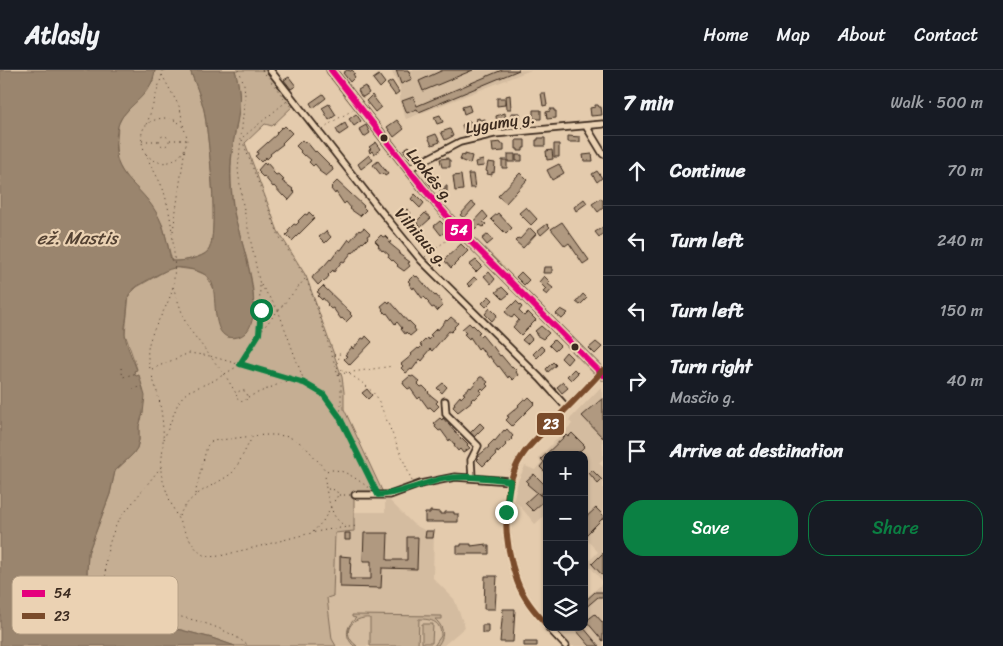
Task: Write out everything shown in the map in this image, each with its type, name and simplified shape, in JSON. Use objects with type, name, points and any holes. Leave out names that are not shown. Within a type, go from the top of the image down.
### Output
[{"type":"main road","name":"Luokės g.","points":[[331,70],[408,168],[460,230],[602,372]]},
{"type":"street","name":"Vilniaus g.","points":[[270,70],[319,134],[422,260],[540,378],[567,408]]},
{"type":"street","name":"Lygumų g.","points":[[408,168],[460,142],[494,134],[603,124]]},
{"type":"street","points":[[586,126],[603,154]]},
{"type":"street","points":[[543,620],[529,603],[518,582],[513,566],[506,512],[510,481],[522,455],[602,372]]},
{"type":"street","points":[[445,401],[446,414],[478,446],[471,460],[472,477]]},
{"type":"street","points":[[355,495],[390,494],[444,479],[472,477],[510,481]]},
{"type":"street","points":[[552,631],[566,646]]},
{"type":"path","points":[[162,70],[141,141],[147,159],[164,191],[172,233],[174,259],[173,286],[149,344],[148,358],[160,406],[164,440],[161,467],[165,487],[173,508],[197,552],[213,557],[255,548],[312,532],[357,526]]},
{"type":"path","points":[[239,70],[244,84],[245,95],[238,154],[240,185],[260,285],[259,334]]},
{"type":"path","points":[[262,70],[294,110]]},
{"type":"path","points":[[162,75],[180,108],[187,140],[172,233]]},
{"type":"path","points":[[241,138],[287,101]]},
{"type":"path","points":[[319,134],[332,122],[360,106]]},
{"type":"path","points":[[147,125],[160,118],[167,118],[180,124],[184,130]]},
{"type":"path","points":[[141,141],[159,140],[164,135],[170,140],[187,140]]},
{"type":"path","points":[[241,138],[279,236],[306,278],[338,374],[342,394],[339,416]]},
{"type":"path","points":[[159,140],[161,145],[164,146],[170,140]]},
{"type":"path","points":[[146,154],[153,160],[168,162],[180,156],[185,148]]},
{"type":"path","points":[[422,260],[460,230]]},
{"type":"path","points":[[164,440],[178,403],[183,396],[189,391],[225,375],[240,364],[259,334],[306,278]]},
{"type":"path","points":[[260,285],[278,310],[304,383]]},
{"type":"path","points":[[173,286],[190,330],[225,375],[240,401],[244,401],[248,397],[292,379]]},
{"type":"path","points":[[151,369],[190,353],[210,356],[292,379],[304,383],[323,394],[339,416],[377,492],[350,475],[331,469],[326,471]]},
{"type":"path","points":[[333,355],[340,354],[336,366]]},
{"type":"path","points":[[336,366],[371,390],[377,397],[414,486]]},
{"type":"path","points":[[338,374],[393,366]]},
{"type":"path","points":[[121,368],[123,377],[137,373]]},
{"type":"path","points":[[133,389],[143,386]]},
{"type":"path","points":[[237,395],[242,390],[246,392],[248,397]]},
{"type":"path","points":[[194,495],[207,446],[212,442],[280,434],[304,445],[326,471],[325,475],[330,502],[335,516],[346,527]]},
{"type":"path","points":[[178,517],[194,495],[234,471],[253,436]]},
{"type":"path","points":[[107,576],[106,564],[108,550],[114,529],[118,521],[161,467]]},
{"type":"path","points":[[328,490],[336,490],[338,495]]},
{"type":"path","points":[[338,495],[355,495]]},
{"type":"path","points":[[330,502],[336,500],[338,495]]},
{"type":"path","points":[[312,532],[323,521],[332,506]]},
{"type":"path","points":[[178,616],[196,620],[230,633],[249,646]]},
{"type":"shaded area","points":[[155,70],[190,70],[204,110],[212,183],[213,226],[208,251],[196,258],[172,261],[163,226],[146,198],[128,181],[116,160],[118,125],[122,117],[153,81]]},
{"type":"shaded area","points":[[235,70],[266,70],[294,105],[272,126],[265,124],[245,143],[278,231],[306,276],[342,377],[344,409],[385,497],[354,497],[354,531],[335,533],[333,596],[327,598],[332,639],[336,646],[235,646],[178,630],[178,576],[87,576],[88,553],[110,494],[115,471],[137,448],[139,426],[143,413],[134,371],[137,369],[125,334],[129,295],[137,287],[172,267],[194,270],[206,275],[241,335],[250,324],[253,310],[251,276],[234,211],[232,189],[231,167],[239,103]]},
{"type":"shaded area","points":[[391,70],[531,70],[406,119],[400,103],[400,88]]},
{"type":"shaded area","points":[[602,386],[603,459],[599,463],[603,467],[603,582],[588,564],[598,552],[588,541],[588,451],[545,451],[572,424],[569,420]]},
{"type":"shaded area","points":[[543,453],[543,517],[535,524],[514,499],[518,481],[525,466],[535,470],[541,463],[538,458]]},
{"type":"shaded area","points":[[385,500],[389,500],[413,524],[426,531],[434,531],[433,578],[454,599],[465,627],[443,646],[336,646],[332,639],[327,597],[333,596],[335,533],[354,531],[354,512],[385,512]]},
{"type":"shaded area","points":[[603,583],[603,646],[572,646],[558,631],[588,631],[588,596]]},
{"type":"shaded area","points":[[352,615],[442,616],[442,619],[435,619],[442,628],[442,638],[438,645],[434,646],[441,636],[439,627],[435,622],[419,619],[418,646],[370,646],[370,618],[358,620],[350,626],[348,631],[350,624],[356,618],[352,617]]},
{"type":"shaded area","points":[[422,624],[433,624],[432,643],[422,643]]},
{"type":"shaded area","points":[[348,631],[352,641],[357,646],[351,643]]},
{"type":"water","name":"ež. Mastis","points":[[0,70],[155,70],[149,88],[121,119],[118,126],[116,156],[125,175],[148,200],[156,212],[164,229],[171,260],[175,261],[188,260],[208,251],[213,226],[212,183],[206,122],[201,100],[190,70],[235,70],[240,103],[231,159],[231,190],[234,213],[251,280],[253,317],[248,330],[238,337],[229,337],[223,334],[216,318],[212,283],[207,276],[197,271],[188,268],[174,268],[155,276],[132,290],[128,300],[125,328],[126,339],[137,370],[134,371],[136,376],[139,375],[145,396],[137,448],[115,471],[110,494],[88,553],[87,576],[12,576],[12,634],[178,634],[178,630],[235,646],[0,646]]},
{"type":"building","points":[[347,70],[352,70],[355,73],[353,74],[355,77],[350,82],[343,73]]},
{"type":"building","points":[[396,70],[408,70],[412,79],[401,84]]},
{"type":"building","points":[[443,70],[473,70],[423,91],[419,81]]},
{"type":"building","points":[[502,70],[519,70],[419,112],[417,109],[407,113],[402,101],[413,97],[417,106]]},
{"type":"building","points":[[379,75],[385,83],[380,88],[373,79]]},
{"type":"building","points":[[289,77],[296,86],[291,89],[284,80]]},
{"type":"building","points":[[392,81],[399,92],[395,95],[387,84]]},
{"type":"building","points":[[365,86],[369,93],[363,97],[358,90]]},
{"type":"building","points":[[541,93],[545,93],[547,105],[543,106]]},
{"type":"building","points":[[323,94],[326,98],[313,108],[310,103]]},
{"type":"building","points":[[372,95],[381,107],[375,112],[366,101]]},
{"type":"building","points":[[510,95],[511,109],[507,109],[506,96]]},
{"type":"building","points":[[497,98],[505,98],[505,105],[497,106]]},
{"type":"building","points":[[329,104],[336,115],[329,120],[322,108]]},
{"type":"building","points":[[469,105],[471,111],[464,114],[462,107]]},
{"type":"building","points":[[595,105],[601,107],[602,115],[591,116],[590,108],[595,107]]},
{"type":"building","points":[[550,109],[556,111],[556,118],[547,119],[546,112],[550,111]]},
{"type":"building","points":[[533,110],[541,110],[541,119],[533,119]]},
{"type":"building","points":[[505,113],[506,122],[497,124],[496,116]]},
{"type":"building","points":[[511,113],[520,113],[520,120],[511,121]]},
{"type":"building","points":[[356,114],[361,121],[354,126],[349,119]]},
{"type":"building","points":[[440,115],[443,122],[437,124],[434,117]]},
{"type":"building","points":[[479,118],[480,120],[485,119],[486,127],[478,128],[476,119]]},
{"type":"building","points":[[397,120],[404,129],[394,137],[387,127]]},
{"type":"building","points":[[470,121],[472,130],[464,132],[462,125]]},
{"type":"building","points":[[345,123],[348,129],[339,135],[336,129]]},
{"type":"building","points":[[366,125],[370,133],[364,137],[359,129]]},
{"type":"building","points":[[285,126],[292,133],[267,159],[266,157],[261,162],[255,156],[258,154],[257,152]]},
{"type":"building","points":[[450,129],[453,136],[445,140],[441,132]]},
{"type":"building","points":[[436,134],[440,142],[432,145],[428,137]]},
{"type":"building","points":[[568,136],[580,137],[580,142],[568,142]]},
{"type":"building","points":[[538,138],[545,138],[545,146],[536,146]]},
{"type":"building","points":[[302,140],[305,143],[306,141],[332,167],[333,170],[326,176],[319,171],[315,164],[313,166],[309,162],[311,160],[304,156],[296,146]]},
{"type":"building","points":[[516,140],[525,140],[523,151],[516,149]]},
{"type":"building","points":[[376,142],[381,149],[374,154],[372,151],[370,153],[369,150],[371,149],[369,147]]},
{"type":"building","points":[[501,142],[501,144],[504,144],[504,151],[493,152],[492,143]]},
{"type":"building","points":[[554,144],[559,144],[559,157],[554,157]]},
{"type":"building","points":[[409,146],[415,154],[410,158],[403,150]]},
{"type":"building","points":[[552,150],[553,159],[547,160],[546,151]]},
{"type":"building","points":[[465,154],[472,156],[470,164],[460,160],[462,155],[465,156]]},
{"type":"building","points":[[508,154],[515,154],[515,162],[508,162]]},
{"type":"building","points":[[592,154],[593,161],[584,161],[583,155]]},
{"type":"building","points":[[369,155],[373,160],[361,169],[358,164]]},
{"type":"building","points":[[516,155],[522,155],[522,161],[516,161]]},
{"type":"building","points":[[448,158],[450,160],[450,167],[442,167],[440,159]]},
{"type":"building","points":[[483,160],[484,166],[476,167],[475,162]]},
{"type":"building","points":[[502,160],[507,160],[507,168],[502,168]]},
{"type":"building","points":[[378,161],[388,174],[385,176],[383,173],[381,175],[373,165]]},
{"type":"building","points":[[488,162],[495,163],[492,175],[487,174],[488,172],[486,171]]},
{"type":"building","points":[[264,163],[266,165],[267,163],[276,175],[278,174],[284,180],[282,181],[293,189],[295,193],[289,200],[259,173],[258,170]]},
{"type":"building","points":[[559,164],[564,173],[552,180],[547,170]]},
{"type":"building","points":[[597,171],[602,178],[597,182],[592,174]]},
{"type":"building","points":[[520,173],[527,180],[506,203],[498,196]]},
{"type":"building","points":[[468,174],[473,174],[475,188],[470,188]]},
{"type":"building","points":[[435,175],[438,179],[435,181],[439,186],[434,190],[427,181]]},
{"type":"building","points":[[461,175],[463,190],[455,191],[453,176]]},
{"type":"building","points":[[337,181],[364,206],[366,210],[360,216],[350,209],[346,202],[344,204],[336,192],[335,194],[331,189]]},
{"type":"building","points":[[445,186],[447,186],[447,198],[440,198],[440,190],[445,190]]},
{"type":"building","points":[[415,194],[424,203],[420,208],[411,199]]},
{"type":"building","points":[[601,198],[603,208],[598,212],[592,204]]},
{"type":"building","points":[[584,199],[587,203],[576,211],[574,207]]},
{"type":"building","points":[[472,202],[476,205],[464,218],[460,215]]},
{"type":"building","points":[[526,207],[537,219],[531,225],[519,213]]},
{"type":"building","points":[[407,209],[411,213],[402,220],[398,216]]},
{"type":"building","points":[[483,211],[488,217],[483,222],[486,224],[483,227],[480,225],[476,229],[471,224]]},
{"type":"building","points":[[309,212],[315,218],[292,241],[286,235],[289,232],[288,230]]},
{"type":"building","points":[[425,213],[431,218],[421,227],[416,222]]},
{"type":"building","points":[[498,213],[512,228],[506,234],[491,219]]},
{"type":"building","points":[[440,221],[448,229],[441,235],[434,226]]},
{"type":"building","points":[[562,222],[589,260],[583,264],[569,243],[565,246],[551,229]]},
{"type":"building","points":[[547,224],[550,227],[541,235],[538,231]]},
{"type":"building","points":[[603,227],[603,234],[599,237],[595,232]]},
{"type":"building","points":[[364,228],[370,234],[367,236],[368,238],[344,262],[342,261],[334,272],[333,270],[328,275],[324,282],[323,280],[318,285],[312,278],[314,275],[331,260],[339,249],[341,250],[349,239],[350,241],[359,230]]},
{"type":"building","points":[[530,228],[536,234],[523,248],[515,241],[518,238],[520,239]]},
{"type":"building","points":[[326,231],[331,237],[325,243],[319,237]]},
{"type":"building","points":[[488,234],[493,240],[487,245],[482,239]]},
{"type":"building","points":[[381,235],[385,236],[391,242],[389,243],[400,252],[399,254],[410,262],[408,263],[410,266],[404,271],[378,246],[375,241]]},
{"type":"building","points":[[461,244],[468,251],[451,268],[444,260]]},
{"type":"building","points":[[476,260],[482,266],[476,272],[469,265]]},
{"type":"building","points":[[544,267],[552,267],[552,273],[543,273]]},
{"type":"building","points":[[489,272],[495,279],[491,284],[484,276]]},
{"type":"building","points":[[521,272],[529,280],[524,285],[516,277]]},
{"type":"building","points":[[414,275],[442,302],[443,305],[437,311],[409,284],[408,281]]},
{"type":"building","points":[[544,276],[550,282],[548,284],[553,288],[547,295],[543,292],[546,289],[539,282]]},
{"type":"building","points":[[474,277],[477,280],[470,287],[467,284]]},
{"type":"building","points":[[323,286],[351,313],[352,316],[346,322],[341,319],[333,308],[331,309],[327,305],[323,298],[322,300],[318,296],[320,294],[317,292]]},
{"type":"building","points":[[502,287],[509,294],[503,299],[496,292]]},
{"type":"building","points":[[583,294],[587,298],[580,305],[576,302]]},
{"type":"building","points":[[489,296],[493,300],[486,307],[482,303]]},
{"type":"building","points":[[387,301],[389,303],[390,301],[408,322],[415,327],[416,331],[410,336],[406,332],[405,334],[397,322],[395,324],[387,313],[382,310],[381,306]]},
{"type":"building","points":[[516,301],[522,307],[519,311],[524,316],[528,312],[536,320],[521,335],[513,327],[519,320],[514,315],[512,318],[505,312]]},
{"type":"building","points":[[490,308],[497,315],[492,321],[485,314]]},
{"type":"building","points":[[561,309],[568,313],[562,319],[556,314]]},
{"type":"building","points":[[451,317],[458,323],[455,328],[451,332],[449,331],[432,351],[430,349],[422,361],[420,359],[412,370],[406,373],[401,368],[403,366],[401,364],[422,346],[420,345],[427,338],[428,340],[432,336],[430,335],[437,328],[438,330]]},
{"type":"building","points":[[469,323],[517,371],[518,375],[513,380],[509,376],[508,378],[480,347],[478,349],[470,337],[469,339],[464,334],[466,333],[462,329]]},
{"type":"building","points":[[541,326],[549,333],[543,339],[536,335],[535,331]]},
{"type":"building","points":[[528,334],[532,339],[527,344],[522,340]]},
{"type":"building","points":[[366,336],[372,342],[350,365],[344,359],[347,356],[345,355]]},
{"type":"building","points":[[554,340],[560,346],[555,351],[549,345]]},
{"type":"building","points":[[596,342],[602,347],[595,354],[589,348]]},
{"type":"building","points":[[541,346],[545,350],[537,358],[533,354]]},
{"type":"building","points":[[566,352],[572,358],[567,364],[561,358]]},
{"type":"building","points":[[553,362],[556,365],[548,372],[546,369]]},
{"type":"building","points":[[574,369],[578,373],[571,380],[567,376]]},
{"type":"building","points":[[410,376],[413,376],[420,382],[418,384],[421,387],[423,386],[438,401],[436,403],[439,406],[434,411],[430,407],[428,408],[420,397],[418,399],[410,388],[408,389],[404,385],[403,382]]},
{"type":"building","points":[[480,377],[488,382],[486,384],[488,386],[484,390],[482,388],[480,390],[482,392],[475,399],[473,398],[472,401],[458,412],[453,407],[454,403]]},
{"type":"building","points":[[563,382],[568,388],[562,393],[557,387]]},
{"type":"building","points":[[443,383],[447,387],[442,393],[437,388]]},
{"type":"building","points":[[367,389],[372,395],[368,399],[362,393]]},
{"type":"building","points":[[529,397],[535,403],[512,426],[506,420],[509,417],[507,416],[524,399],[526,400]]},
{"type":"building","points":[[603,398],[603,438],[582,416]]},
{"type":"building","points":[[440,418],[442,420],[443,418],[470,448],[463,453],[460,449],[458,451],[450,439],[449,441],[441,430],[439,431],[435,427],[434,423]]},
{"type":"building","points":[[480,423],[484,427],[474,437],[470,433]]},
{"type":"building","points":[[507,429],[513,436],[512,439],[483,466],[477,460],[480,457],[478,456]]},
{"type":"building","points":[[572,433],[585,446],[580,451],[549,451],[566,435],[568,437]]},
{"type":"building","points":[[592,470],[602,480],[598,484],[589,473]]},
{"type":"building","points":[[534,474],[543,483],[543,492],[540,495],[526,481]]},
{"type":"building","points":[[537,492],[543,498],[543,502],[533,511],[525,503]]},
{"type":"building","points":[[596,508],[603,515],[603,518],[588,533],[588,515]]},
{"type":"building","points":[[430,511],[440,512],[440,514],[454,512],[454,514],[458,514],[458,522],[425,522],[425,513],[430,513]]},
{"type":"building","points":[[426,531],[434,531],[433,538],[425,538]]},
{"type":"building","points":[[345,533],[350,533],[350,540],[345,540]]},
{"type":"building","points":[[364,533],[388,533],[387,560],[407,560],[407,537],[418,537],[417,569],[382,568],[381,588],[340,587],[340,556],[351,557],[350,579],[371,579],[371,561],[363,561]]},
{"type":"building","points":[[461,544],[471,544],[471,546],[486,544],[486,546],[489,546],[489,554],[457,554],[457,546],[461,546]]},
{"type":"building","points":[[603,553],[603,576],[592,564]]},
{"type":"building","points":[[485,576],[497,576],[495,609],[484,609]]},
{"type":"building","points":[[595,592],[603,592],[603,597],[598,597],[588,606],[588,598]]},
{"type":"building","points":[[503,609],[515,609],[513,642],[500,642]]},
{"type":"building","points":[[595,614],[603,623],[603,641],[588,623],[588,619]]},
{"type":"building","points":[[482,625],[488,625],[488,633],[482,633]]},
{"type":"building","points":[[577,631],[586,631],[599,646],[590,646]]},
{"type":"building","points":[[524,642],[537,642],[537,646],[524,646]]},
{"type":"transit line","name":"54","points":[[331,70],[424,189],[459,230],[603,375]]},
{"type":"transit line","name":"23","points":[[543,620],[526,599],[517,581],[509,550],[506,517],[510,485],[515,470],[529,447],[603,370]]},
{"type":"route","points":[[261,310],[259,334],[240,364],[304,383],[323,394],[339,416],[378,495],[390,494],[420,484],[455,477],[504,480],[510,481],[506,512]]}]
